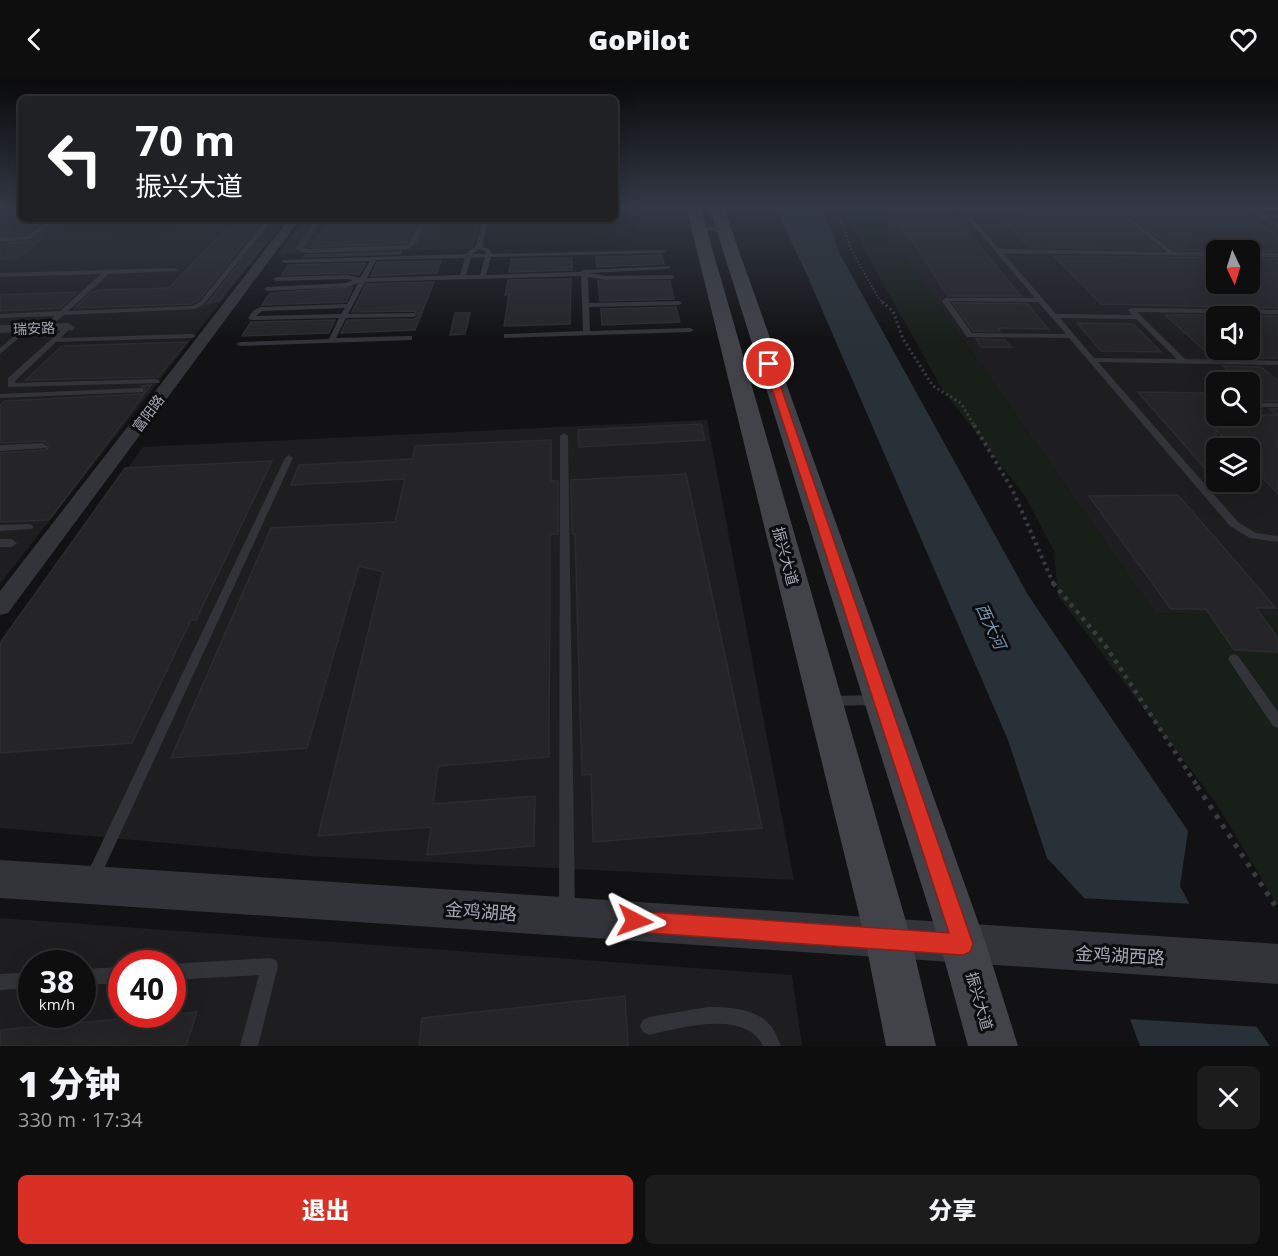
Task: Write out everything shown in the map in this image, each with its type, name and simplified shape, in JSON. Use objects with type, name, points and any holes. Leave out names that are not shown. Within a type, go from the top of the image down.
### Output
[{"type":"main road","name":"振兴大道","points":[[716,251],[824,701],[888,939],[911,1046]]},
{"type":"main road","name":"振兴大道","points":[[720,251],[881,700],[963,944],[993,1046]]},
{"type":"street","name":"富阳路","points":[[0,607],[271,251]]},
{"type":"street","name":"瑞安路","points":[[0,329],[27,328],[50,334],[64,321]]},
{"type":"street","name":"金鸡湖路","points":[[0,879],[963,944]]},
{"type":"street","name":"金鸡湖西路","points":[[963,944],[1274,964]]},
{"type":"lane","points":[[0,316],[64,321],[194,308],[202,303],[244,251]]},
{"type":"lane","points":[[463,276],[468,256],[474,251]]},
{"type":"lane","points":[[483,276],[488,251]]},
{"type":"lane","points":[[285,261],[655,251]]},
{"type":"lane","points":[[998,251],[1234,524],[1254,536],[1278,539]]},
{"type":"lane","points":[[1008,251],[1206,254]]},
{"type":"lane","points":[[1168,251],[1172,254]]},
{"type":"lane","points":[[576,253],[586,305],[587,333]]},
{"type":"lane","points":[[1260,255],[1278,255]]},
{"type":"lane","points":[[331,341],[374,258]]},
{"type":"lane","points":[[581,275],[583,272],[601,269],[668,267]]},
{"type":"lane","points":[[0,275],[175,270]]},
{"type":"lane","points":[[64,321],[107,272]]},
{"type":"lane","points":[[276,279],[347,277],[361,280],[581,275],[606,278],[672,277]]},
{"type":"lane","points":[[267,289],[348,285],[361,280]]},
{"type":"lane","points":[[1041,300],[947,299],[945,301],[970,335],[1071,336]]},
{"type":"lane","points":[[586,305],[679,303]]},
{"type":"lane","points":[[349,306],[261,309],[256,311],[251,318],[414,315]]},
{"type":"lane","points":[[1183,361],[1131,310],[1278,312]]},
{"type":"lane","points":[[1054,316],[1138,317]]},
{"type":"lane","points":[[0,352],[27,328]]},
{"type":"lane","points":[[507,336],[690,330]]},
{"type":"lane","points":[[156,381],[11,385],[11,380],[50,334],[192,336]]},
{"type":"lane","points":[[240,344],[410,338]]},
{"type":"lane","points":[[1092,360],[1278,363]]},
{"type":"lane","points":[[0,396],[140,390]]},
{"type":"lane","points":[[1260,405],[1278,405]]},
{"type":"lane","points":[[564,436],[567,917]]},
{"type":"lane","points":[[0,448],[43,446]]},
{"type":"lane","points":[[89,885],[289,458]]},
{"type":"lane","points":[[0,528],[28,527]]},
{"type":"lane","points":[[0,543],[12,543]]},
{"type":"lane","points":[[1234,659],[1278,722]]},
{"type":"lane","points":[[824,701],[881,700]]},
{"type":"lane","points":[[186,971],[270,966],[249,1046]]},
{"type":"lane","points":[[0,982],[18,981]]},
{"type":"lane","points":[[649,1026],[695,1018],[737,1016],[762,1029],[772,1046]]},
{"type":"path","points":[[853,251],[879,299],[893,311],[903,339],[933,386],[962,403],[1012,489],[1054,585],[1105,645],[1278,910]]},
{"type":"shaded area","points":[[0,251],[261,251],[0,584]]},
{"type":"shaded area","points":[[280,251],[388,251],[278,254]]},
{"type":"shaded area","points":[[865,251],[901,251],[1155,613],[1278,616],[1278,906],[1216,803],[1058,596],[1054,551],[1025,496],[942,389]]},
{"type":"shaded area","points":[[901,251],[1206,251],[1206,294],[1260,294],[1260,251],[1278,251],[1278,616],[1155,613]]},
{"type":"shaded area","points":[[707,420],[794,880],[310,856],[0,828],[0,644],[143,447]]},
{"type":"shaded area","points":[[0,918],[792,975],[802,1046],[0,1046]]},
{"type":"water","name":"西大河","points":[[796,251],[839,251],[1028,595],[1188,831],[1180,886],[1249,1016],[1270,1046],[1140,1046],[1086,900],[1047,858],[1008,740]]},
{"type":"pier","points":[[1080,898],[1193,904],[1261,1027],[1128,1019]]},
{"type":"building","points":[[0,251],[26,251],[16,259],[0,259]]},
{"type":"building","points":[[205,251],[237,251],[199,300],[191,304],[75,308],[92,292],[100,290],[169,288]]},
{"type":"building","points":[[249,251],[258,251],[219,300],[207,304]]},
{"type":"building","points":[[919,251],[984,251],[1021,296],[948,296]]},
{"type":"building","points":[[401,252],[400,254],[304,257],[305,255]]},
{"type":"building","points":[[662,255],[664,264],[597,267],[596,257]]},
{"type":"building","points":[[1054,256],[1206,258],[1206,294],[1260,294],[1260,259],[1278,259],[1278,308],[1101,304]]},
{"type":"building","points":[[572,258],[572,270],[509,272],[511,259]]},
{"type":"building","points":[[441,261],[437,273],[371,276],[377,262]]},
{"type":"building","points":[[366,263],[359,275],[347,273],[282,275],[288,265]]},
{"type":"building","points":[[571,279],[570,324],[504,326],[509,294],[505,295],[508,280]]},
{"type":"building","points":[[598,281],[670,281],[674,299],[600,301]]},
{"type":"building","points":[[434,282],[415,330],[341,333],[347,320],[414,319],[419,316],[414,311],[352,312],[366,284]]},
{"type":"building","points":[[353,287],[346,302],[262,305],[270,293]]},
{"type":"building","points":[[77,292],[60,308],[0,311],[0,295]]},
{"type":"building","points":[[953,303],[1028,304],[1048,329],[998,328],[1000,331],[973,331]]},
{"type":"building","points":[[676,307],[680,322],[602,325],[601,309]]},
{"type":"building","points":[[455,313],[470,313],[465,334],[450,335]]},
{"type":"building","points":[[1165,315],[1206,315],[1206,352]]},
{"type":"building","points":[[1260,316],[1278,316],[1278,358],[1260,358]]},
{"type":"building","points":[[335,320],[329,333],[242,336],[251,322]]},
{"type":"building","points":[[1077,323],[1133,324],[1161,352],[1101,351]]},
{"type":"building","points":[[976,339],[1005,340],[1011,347],[981,347]]},
{"type":"building","points":[[187,342],[158,377],[26,380],[62,346]]},
{"type":"building","points":[[1223,366],[1261,367],[1278,381],[1278,401],[1260,400],[1260,372],[1230,372]]},
{"type":"building","points":[[151,385],[49,520],[0,522],[0,453],[46,450],[49,445],[43,441],[0,443],[0,405],[5,401],[143,394],[145,388],[140,386]]},
{"type":"building","points":[[1138,392],[1204,393],[1206,395],[1206,426],[1260,426],[1260,415],[1276,415],[1270,409],[1278,409],[1278,494],[1260,475],[1260,438],[1224,438],[1216,430],[1216,438],[1206,438],[1206,470]]},
{"type":"building","points":[[701,424],[705,440],[579,447],[578,430]]},
{"type":"building","points":[[551,440],[551,481],[558,481],[558,534],[550,534],[549,757],[438,766],[433,804],[535,796],[534,846],[427,855],[431,827],[318,836],[383,572],[359,566],[307,748],[171,758],[271,528],[395,522],[405,479],[291,485],[299,465],[412,459],[415,446]]},
{"type":"building","points":[[272,461],[196,620],[191,620],[132,743],[0,753],[0,643],[125,468]]},
{"type":"building","points":[[686,474],[762,828],[593,842],[591,774],[582,775],[575,534],[572,534],[571,480]]},
{"type":"building","points":[[1178,495],[1276,608],[1256,608],[1278,638],[1278,652],[1234,650],[1206,609],[1171,609],[1089,496]]},
{"type":"building","points":[[625,996],[628,1046],[419,1046],[422,1018]]},
{"type":"building","points":[[197,1012],[186,1046],[0,1046],[0,1030],[96,1028],[96,1021],[108,1020],[108,1028],[186,1028],[186,1013]]},
{"type":"route","points":[[635,921],[963,944],[769,364]]}]
